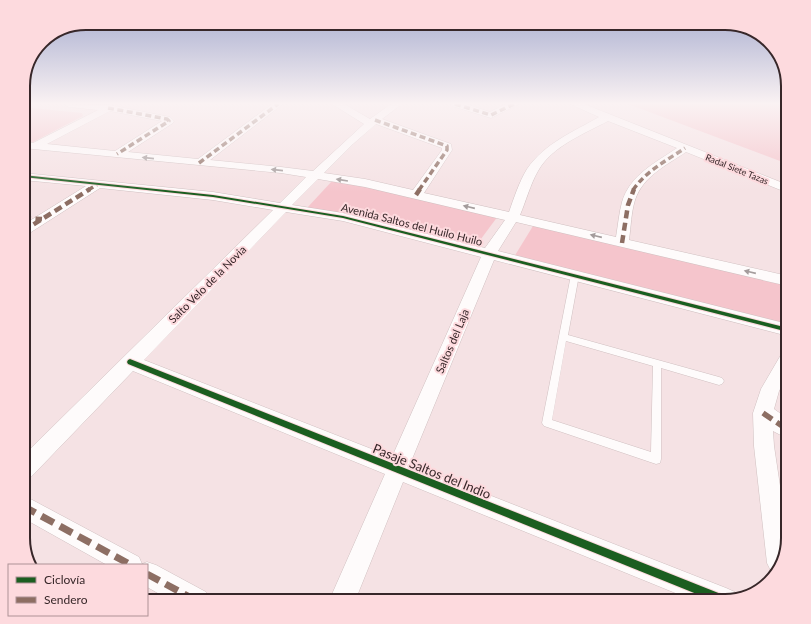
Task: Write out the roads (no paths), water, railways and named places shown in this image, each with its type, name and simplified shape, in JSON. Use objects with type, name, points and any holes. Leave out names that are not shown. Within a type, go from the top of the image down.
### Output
[{"type":"street","points":[[30,149],[60,133]]},
{"type":"street","points":[[116,154],[149,133]]},
{"type":"street","points":[[199,163],[239,133]]},
{"type":"street","name":"Salto Velo de la Novia","points":[[30,464],[284,206],[360,133]]},
{"type":"street","points":[[407,133],[447,146],[447,150],[416,195]]},
{"type":"street","name":"Saltos del Laja","points":[[345,594],[489,254],[513,217],[532,171],[543,156],[558,144],[578,133]]},
{"type":"street","name":"Radal Siete Tazas","points":[[648,133],[781,186]]},
{"type":"street","points":[[30,146],[281,170],[366,184],[781,279]]},
{"type":"street","points":[[622,242],[628,201],[634,188],[649,172],[685,148]]},
{"type":"street","name":"Avenida Saltos del Huilo Huilo","points":[[30,177],[213,196],[284,206],[343,217],[781,328]]},
{"type":"street","points":[[30,227],[98,184]]},
{"type":"street","points":[[30,219],[42,220]]},
{"type":"street","name":"Pasaje Saltos del Indio","points":[[130,362],[709,594]]},
{"type":"street","points":[[778,556],[764,446],[763,413],[770,389],[781,370]]},
{"type":"street","points":[[763,413],[781,425]]},
{"type":"street","points":[[30,510],[129,564]]},
{"type":"street","points":[[148,575],[184,594]]},
{"type":"lane","points":[[575,276],[547,423],[656,459],[657,364]]},
{"type":"lane","points":[[563,337],[719,381]]}]
